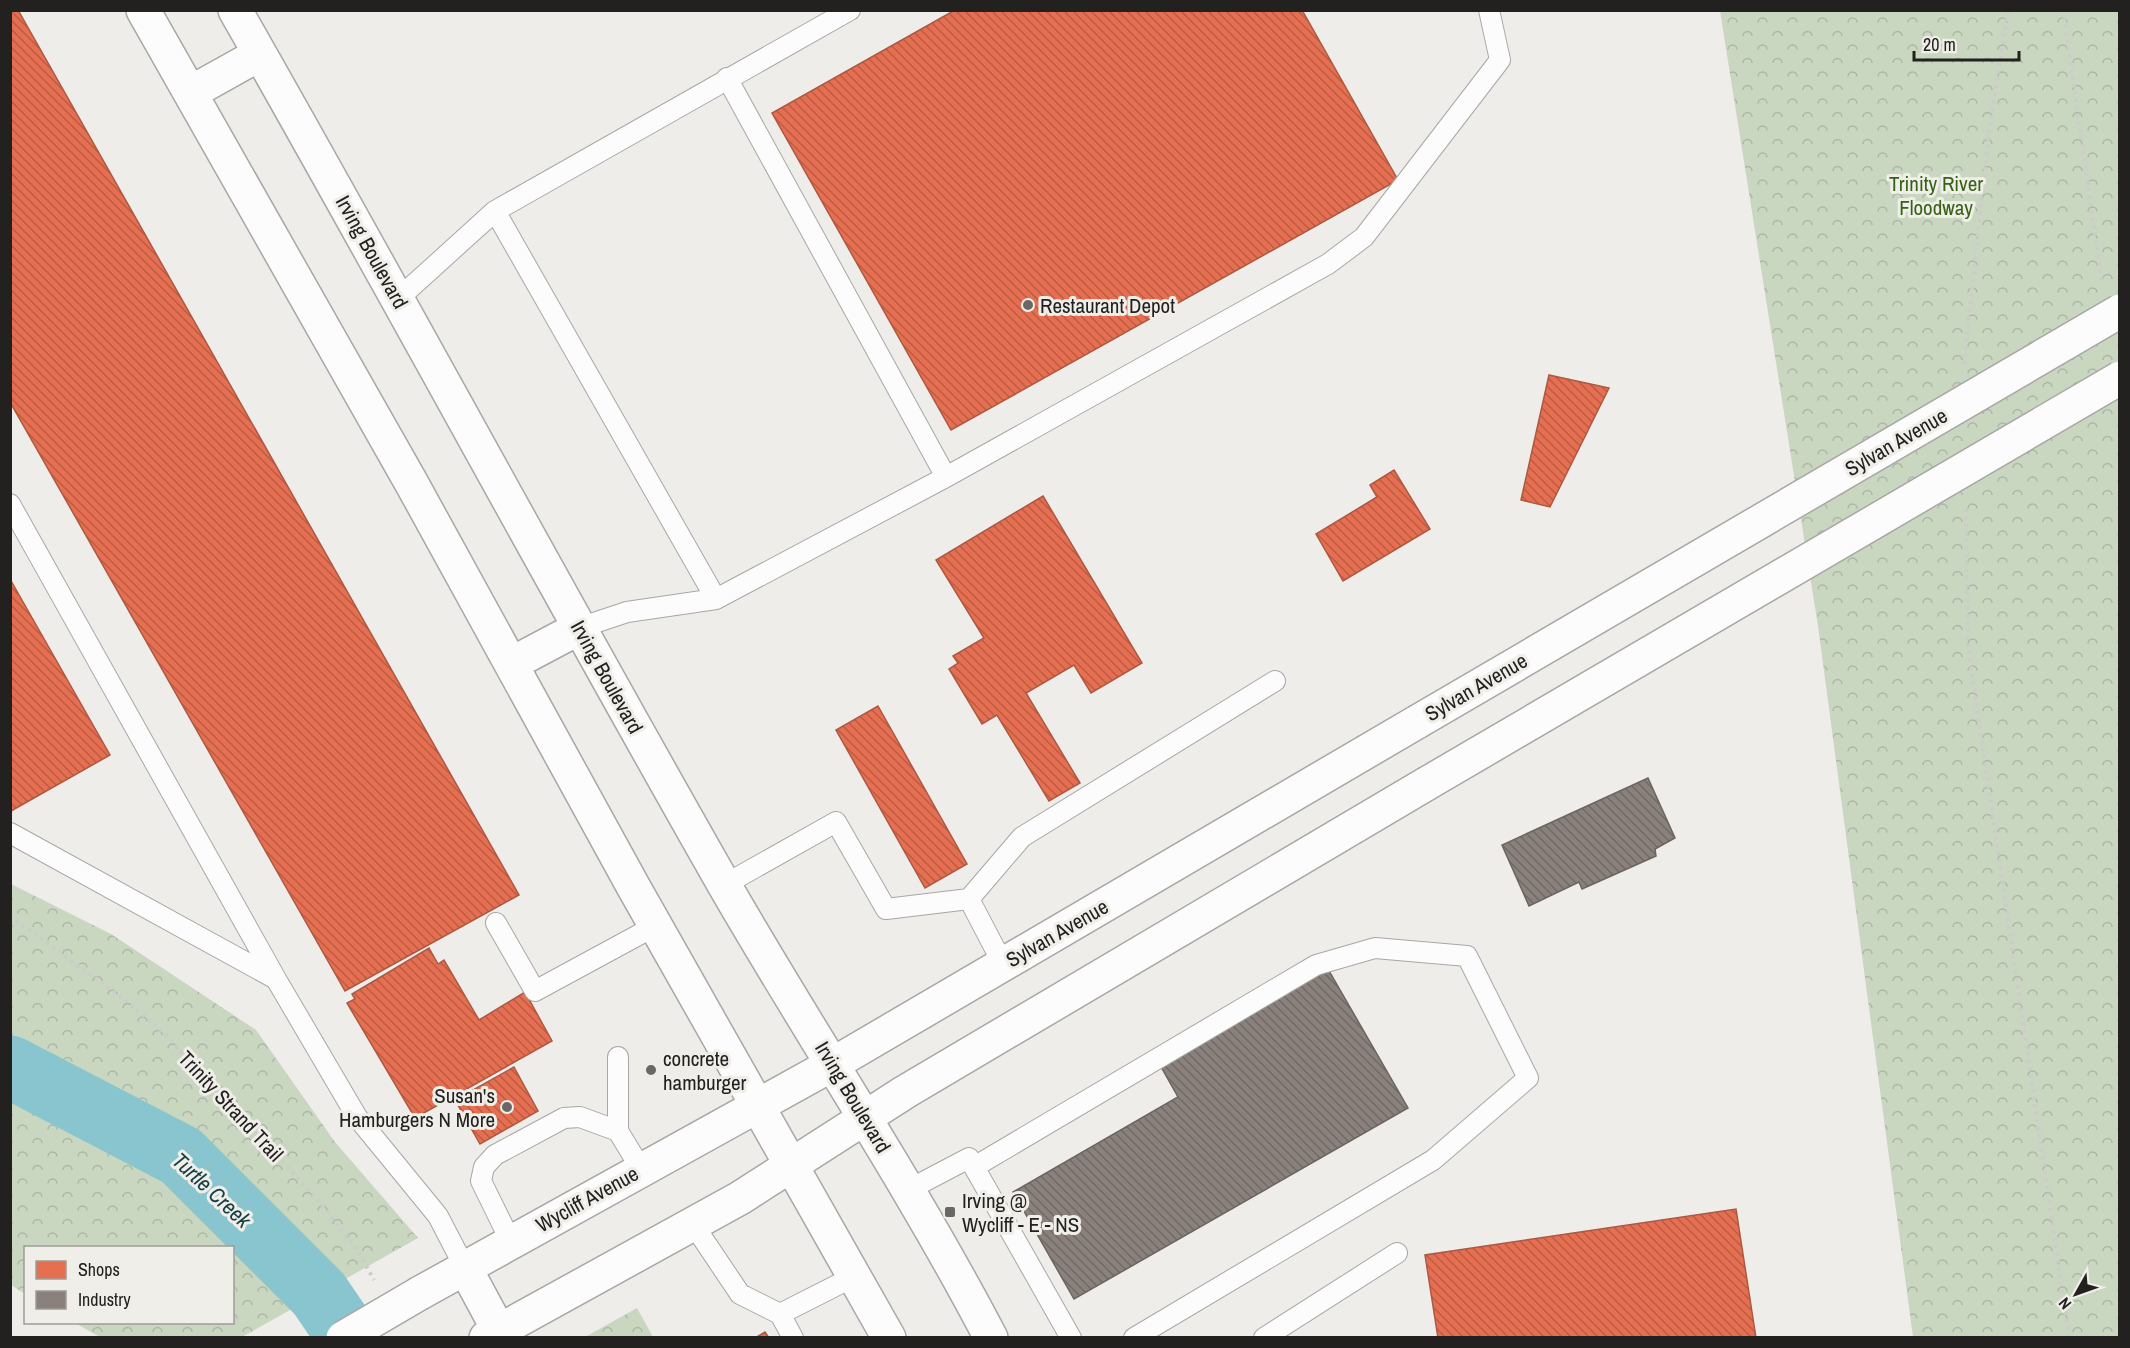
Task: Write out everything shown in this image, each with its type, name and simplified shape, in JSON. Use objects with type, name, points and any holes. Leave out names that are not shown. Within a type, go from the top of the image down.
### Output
[{"type":"main road","points":[[143,10],[513,663],[656,926],[889,1338]]},
{"type":"main road","name":"Irving Boulevard","points":[[235,10],[399,298],[579,628],[724,885],[908,1190],[991,1338]]},
{"type":"main road","points":[[190,93],[260,54]]},
{"type":"main road","name":"Sylvan Avenue","points":[[833,1064],[1417,722],[2111,299]]},
{"type":"main road","points":[[465,1268],[492,1334],[756,1188],[864,1117],[1426,784],[2120,378]]},
{"type":"main road","points":[[513,663],[579,628]]},
{"type":"main road","name":"Wycliff Avenue","points":[[343,1338],[641,1169],[833,1064]]},
{"type":"lane","points":[[399,298],[495,211],[850,10]]},
{"type":"lane","points":[[579,628],[627,612],[717,600],[946,477],[1328,264],[1364,237],[1500,60],[1489,10]]},
{"type":"lane","points":[[727,78],[946,477]]},
{"type":"lane","points":[[495,211],[717,600]]},
{"type":"lane","points":[[10,504],[276,979],[357,1117],[438,1216],[465,1268]]},
{"type":"lane","points":[[724,885],[836,822],[886,909],[969,899],[1022,837],[1275,681]]},
{"type":"lane","points":[[10,833],[276,979]]},
{"type":"lane","points":[[969,899],[980,924],[1003,964]]},
{"type":"lane","points":[[496,923],[535,991],[656,926]]},
{"type":"lane","points":[[974,1167],[1316,965],[1375,948],[1467,956],[1528,1078],[1433,1160],[1134,1338]]},
{"type":"lane","points":[[618,1057],[618,1131],[641,1169]]},
{"type":"lane","points":[[511,1242],[481,1181],[483,1167],[495,1155],[564,1118],[580,1117],[618,1131]]},
{"type":"lane","points":[[908,1190],[969,1158],[1071,1338]]},
{"type":"lane","points":[[693,1224],[740,1294],[780,1314],[793,1338]]},
{"type":"lane","points":[[1264,1338],[1397,1253]]},
{"type":"lane","points":[[780,1314],[853,1277]]},
{"type":"path","points":[[1964,374],[1963,350],[1989,132],[2008,10]]},
{"type":"path","points":[[2062,10],[2111,299]]},
{"type":"path","points":[[1966,504],[1968,646],[2069,1338]]},
{"type":"path","name":"Trinity Strand Trail","points":[[10,916],[128,1002],[163,1032],[315,1197],[356,1248],[378,1288]]},
{"type":"green space","name":"Trinity River Floodway","points":[[1720,11],[2119,11],[2119,1337],[1913,1337],[1818,626]]},
{"type":"green space","points":[[11,884],[111,934],[256,1030],[335,1142],[418,1238],[242,1337],[100,1337],[77,1324],[234,1324],[234,1246],[24,1246],[24,1293],[11,1285]]},
{"type":"green space","points":[[637,1308],[653,1337],[585,1337]]},
{"type":"building: Shops","points":[[10,10],[18,10],[519,895],[345,991],[10,402]]},
{"type":"building: Shops","name":"Restaurant Depot","points":[[955,10],[1302,10],[1398,180],[951,430],[772,113]]},
{"type":"building: Shops","points":[[1549,375],[1609,388],[1550,507],[1521,500]]},
{"type":"building: Shops","points":[[1394,470],[1430,529],[1343,581],[1316,534],[1377,497],[1370,485]]},
{"type":"building: Shops","points":[[1043,496],[1142,663],[1091,693],[1074,665],[1026,693],[1080,783],[1049,801],[997,715],[982,724],[949,669],[958,663],[953,656],[984,638],[936,560]]},
{"type":"building: Shops","points":[[10,579],[110,755],[11,811],[10,810]]},
{"type":"building: Shops","points":[[878,706],[967,864],[925,888],[836,730]]},
{"type":"building: Shops","points":[[429,948],[438,964],[444,960],[479,1020],[525,992],[552,1041],[415,1118],[347,1003],[355,999],[352,994]]},
{"type":"building: Shops","points":[[514,1067],[538,1111],[480,1144],[455,1100]]},
{"type":"building: Shops","points":[[1736,1209],[1756,1338],[1438,1338],[1425,1255]]},
{"type":"building: Shops","points":[[765,1332],[769,1338],[755,1338]]},
{"type":"building: Industry","points":[[1648,778],[1675,838],[1655,849],[1656,856],[1582,889],[1579,882],[1529,906],[1502,845]]},
{"type":"building: Industry","points":[[1328,969],[1408,1108],[1074,1299],[1013,1192],[1178,1097],[1160,1065]]},
{"type":"waterway","name":"Turtle Creek","points":[[10,1067],[181,1156],[319,1294],[349,1338]]},
{"type":"place","name":"Restaurant Depot","points":[[1028,305]]},
{"type":"place","name":"concrete hamburger","points":[[651,1070]]},
{"type":"place","name":"Susan's Hamburgers N More","points":[[507,1107]]},
{"type":"place","name":"Irving @ Wycliff - E - NS","points":[[950,1212]]}]
